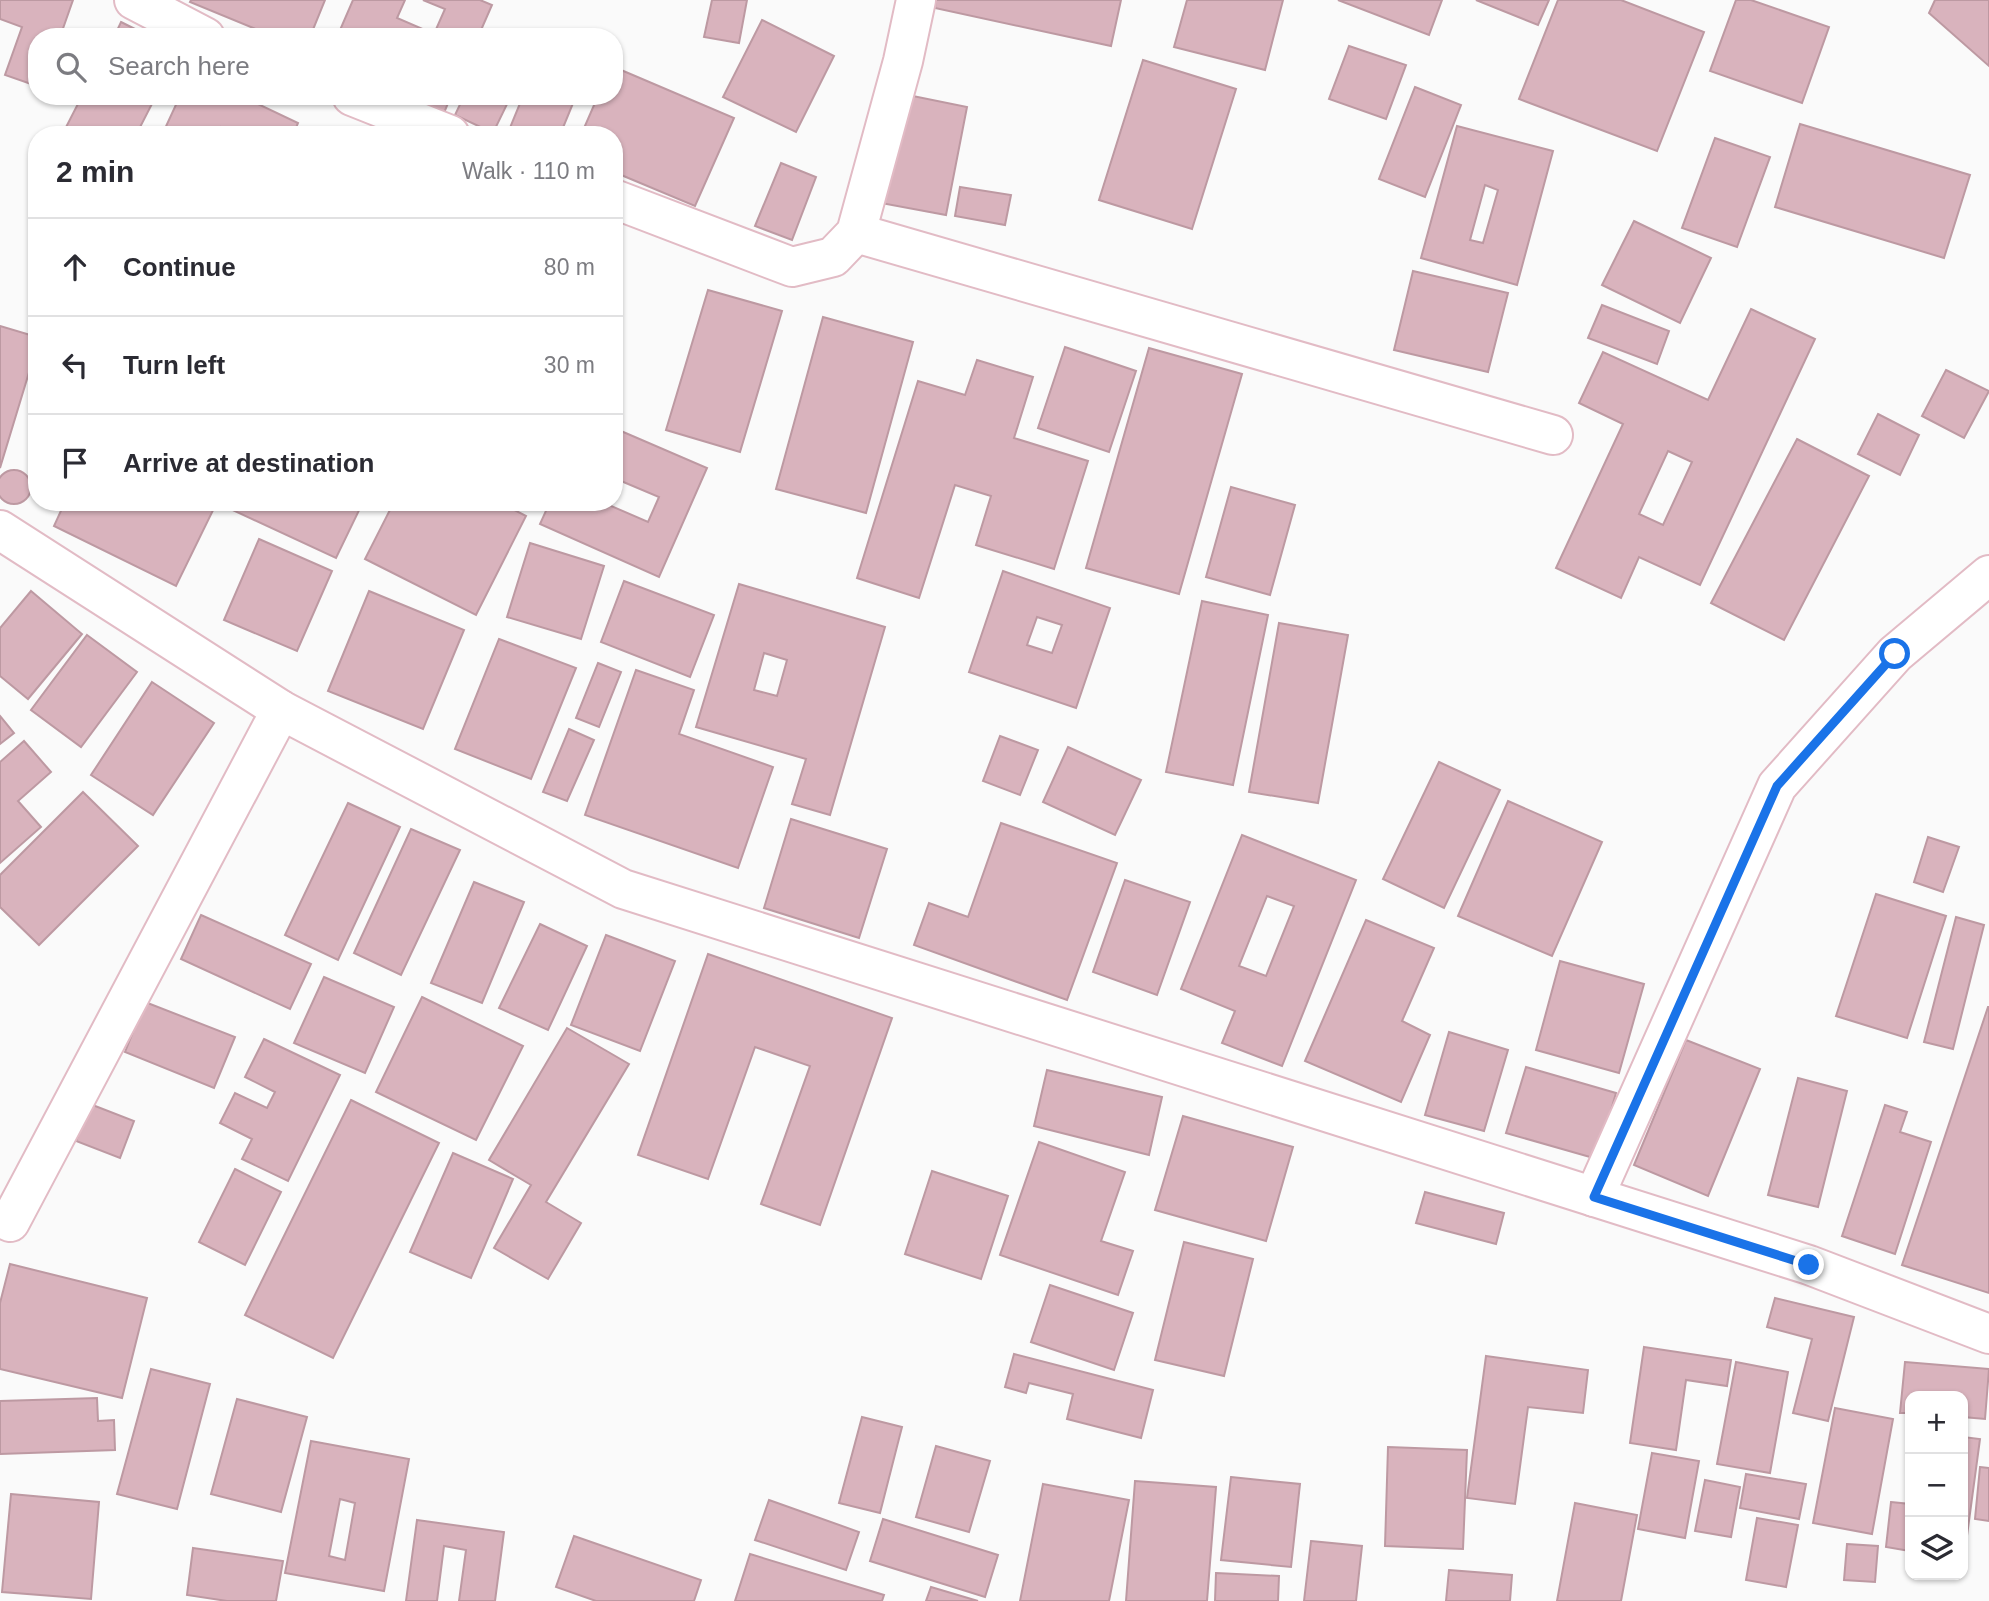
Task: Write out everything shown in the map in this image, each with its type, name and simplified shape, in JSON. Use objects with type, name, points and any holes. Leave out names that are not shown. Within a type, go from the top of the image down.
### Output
[{"type":"street","points":[[134,0],[188,28]]},
{"type":"street","points":[[623,202],[792,267],[833,257],[856,233],[903,61],[916,0]]},
{"type":"street","points":[[375,105],[427,126]]},
{"type":"street","points":[[856,233],[1553,435]]},
{"type":"street","points":[[0,530],[281,710],[623,889],[1809,1265],[1989,1334]]},
{"type":"street","points":[[1594,1197],[1777,786],[1895,654],[1989,575]]},
{"type":"street","points":[[9,1222],[281,710]]},
{"type":"building","points":[[0,0],[73,0],[63,28],[28,28],[28,83],[5,75],[22,27],[0,19]]},
{"type":"building","points":[[325,0],[314,28],[253,28],[190,2]]},
{"type":"building","points":[[353,0],[405,0],[397,18],[420,28],[341,28]]},
{"type":"building","points":[[423,0],[480,0],[492,5],[482,28],[437,28],[445,9]]},
{"type":"building","points":[[712,0],[747,0],[739,43],[704,37]]},
{"type":"building","points":[[936,0],[1121,0],[1111,46],[935,8]]},
{"type":"building","points":[[1187,0],[1283,0],[1265,70],[1174,47]]},
{"type":"building","points":[[1338,0],[1442,0],[1429,35]]},
{"type":"building","points":[[1476,0],[1549,0],[1538,25]]},
{"type":"building","points":[[1558,0],[1621,0],[1704,32],[1657,151],[1519,99]]},
{"type":"building","points":[[1736,0],[1751,0],[1829,27],[1802,103],[1710,71]]},
{"type":"building","points":[[1935,0],[1989,0],[1989,66],[1929,13]]},
{"type":"building","points":[[762,20],[834,56],[796,132],[723,97]]},
{"type":"building","points":[[121,22],[133,28],[118,28]]},
{"type":"building","points":[[1349,46],[1406,65],[1386,119],[1329,99]]},
{"type":"building","points":[[1143,60],[1236,89],[1192,229],[1099,200]]},
{"type":"building","points":[[623,71],[734,118],[695,206],[623,176],[623,126],[585,126],[594,105],[623,105]]},
{"type":"building","points":[[1415,87],[1461,105],[1425,197],[1379,179]]},
{"type":"building","points":[[903,94],[967,107],[946,215],[881,203]]},
{"type":"building","points":[[77,105],[151,105],[141,126],[67,126]]},
{"type":"building","points":[[176,105],[260,105],[298,123],[297,126],[166,126]]},
{"type":"building","points":[[426,105],[447,105],[444,113]]},
{"type":"building","points":[[460,105],[507,105],[496,126],[478,126],[455,115]]},
{"type":"building","points":[[519,105],[572,105],[564,126],[511,126]]},
{"type":"building","points":[[1800,124],[1970,175],[1944,258],[1775,207]]},
{"type":"building","points":[[1457,126],[1553,151],[1517,285],[1421,258]],"holes":[[[1485,185],[1498,190],[1483,243],[1470,240]]]},
{"type":"building","points":[[1715,138],[1770,157],[1737,247],[1682,228]]},
{"type":"building","points":[[781,163],[816,177],[792,240],[755,226]]},
{"type":"building","points":[[960,187],[1011,195],[1005,225],[955,216]]},
{"type":"building","points":[[1634,221],[1711,258],[1680,323],[1602,285]]},
{"type":"building","points":[[1413,271],[1508,293],[1488,372],[1394,350]]},
{"type":"building","points":[[708,290],[782,311],[740,452],[666,430]]},
{"type":"building","points":[[1602,305],[1669,331],[1657,364],[1588,338]]},
{"type":"building","points":[[1751,309],[1815,339],[1700,585],[1639,557],[1621,598],[1556,568],[1623,424],[1579,403],[1603,352],[1708,400]],"holes":[[[1668,451],[1692,462],[1663,525],[1639,514]]]},
{"type":"building","points":[[823,317],[913,342],[866,513],[776,489]]},
{"type":"building","points":[[0,326],[28,334],[28,376],[0,468]]},
{"type":"building","points":[[1065,347],[1136,371],[1109,452],[1038,428]]},
{"type":"building","points":[[1149,348],[1242,374],[1179,594],[1086,568]]},
{"type":"building","points":[[977,360],[1033,377],[1014,438],[1088,461],[1054,569],[976,545],[991,496],[955,485],[919,598],[857,578],[918,381],[965,395]]},
{"type":"building","points":[[1946,370],[1989,391],[1964,438],[1922,416]]},
{"type":"building","points":[[1878,414],[1919,435],[1900,475],[1858,454]]},
{"type":"building","points":[[623,432],[707,468],[659,577],[540,524],[546,511],[623,511],[648,522],[659,497],[623,482]]},
{"type":"building","points":[[1797,439],[1869,476],[1784,640],[1711,603]]},
{"type":"building","points":[[14,470],[26,475],[26,499],[14,504],[2,499],[-1,481],[2,475]]},
{"type":"building","points":[[1231,487],[1295,505],[1270,595],[1206,577]]},
{"type":"building","points":[[61,511],[213,511],[176,586],[54,526]]},
{"type":"building","points":[[235,511],[359,511],[336,558]]},
{"type":"building","points":[[389,511],[516,511],[526,516],[476,615],[365,559]]},
{"type":"building","points":[[259,539],[332,571],[297,651],[224,620]]},
{"type":"building","points":[[530,543],[604,566],[581,639],[507,617]]},
{"type":"building","points":[[1003,571],[1110,608],[1076,708],[969,672]],"holes":[[[1037,617],[1062,625],[1052,653],[1027,645]]]},
{"type":"building","points":[[624,581],[714,615],[690,677],[601,642]]},
{"type":"building","points":[[739,584],[885,627],[830,815],[792,804],[806,759],[696,727]],"holes":[[[764,653],[787,660],[777,696],[754,690]]]},
{"type":"building","points":[[31,591],[82,634],[28,699],[0,676],[0,628]]},
{"type":"building","points":[[369,591],[464,630],[423,729],[328,691]]},
{"type":"building","points":[[1202,601],[1268,615],[1233,785],[1166,772]]},
{"type":"building","points":[[1279,623],[1348,635],[1318,803],[1249,792]]},
{"type":"building","points":[[87,635],[137,672],[81,747],[31,710]]},
{"type":"building","points":[[499,639],[576,668],[531,779],[455,749]]},
{"type":"building","points":[[598,663],[621,672],[599,727],[576,718]]},
{"type":"building","points":[[636,670],[694,690],[679,734],[773,767],[738,868],[585,815]]},
{"type":"building","points":[[152,682],[214,723],[153,815],[91,775]]},
{"type":"building","points":[[0,716],[14,733],[0,744]]},
{"type":"building","points":[[569,729],[594,740],[567,801],[543,792]]},
{"type":"building","points":[[1000,736],[1038,750],[1020,795],[983,781]]},
{"type":"building","points":[[24,741],[51,772],[18,801],[41,827],[0,863],[0,762]]},
{"type":"building","points":[[1068,747],[1141,780],[1115,835],[1043,802]]},
{"type":"building","points":[[1439,762],[1500,790],[1444,908],[1383,879]]},
{"type":"building","points":[[83,792],[138,846],[39,945],[0,907],[0,875]]},
{"type":"building","points":[[1508,801],[1602,842],[1552,956],[1458,916]]},
{"type":"building","points":[[348,803],[400,827],[338,960],[285,935]]},
{"type":"building","points":[[791,819],[887,849],[859,938],[764,908]]},
{"type":"building","points":[[1001,823],[1117,863],[1067,1000],[914,945],[929,903],[968,917]]},
{"type":"building","points":[[411,829],[460,850],[401,975],[354,953]]},
{"type":"building","points":[[1242,835],[1356,880],[1282,1066],[1222,1043],[1235,1011],[1181,989]],"holes":[[[1267,896],[1294,906],[1266,976],[1239,966]]]},
{"type":"building","points":[[1928,837],[1959,847],[1943,892],[1914,882]]},
{"type":"building","points":[[1125,880],[1190,902],[1157,995],[1093,972]]},
{"type":"building","points":[[474,882],[524,902],[482,1003],[431,983]]},
{"type":"building","points":[[1876,894],[1946,916],[1907,1038],[1836,1016]]},
{"type":"building","points":[[201,915],[311,964],[290,1009],[181,959]]},
{"type":"building","points":[[1956,917],[1984,925],[1953,1049],[1924,1042]]},
{"type":"building","points":[[1366,920],[1434,948],[1402,1021],[1430,1035],[1401,1102],[1305,1061]]},
{"type":"building","points":[[540,924],[587,946],[548,1030],[499,1008]]},
{"type":"building","points":[[606,935],[675,961],[640,1051],[571,1025]]},
{"type":"building","points":[[708,954],[892,1018],[820,1225],[761,1204],[810,1066],[755,1047],[708,1179],[638,1155]]},
{"type":"building","points":[[1560,961],[1644,984],[1619,1073],[1536,1050]]},
{"type":"building","points":[[324,977],[394,1007],[365,1073],[294,1043]]},
{"type":"building","points":[[422,997],[523,1046],[476,1140],[376,1092]]},
{"type":"building","points":[[145,1002],[235,1037],[214,1088],[125,1052]]},
{"type":"building","points":[[1989,1007],[1989,1293],[1902,1265]]},
{"type":"building","points":[[567,1028],[629,1064],[546,1202],[581,1223],[548,1279],[494,1248],[531,1185],[489,1160]]},
{"type":"building","points":[[1449,1032],[1508,1050],[1484,1131],[1425,1115]]},
{"type":"building","points":[[264,1039],[340,1075],[288,1181],[242,1159],[252,1139],[220,1123],[235,1093],[267,1108],[275,1092],[245,1077]]},
{"type":"building","points":[[1686,1040],[1760,1069],[1708,1196],[1634,1165]]},
{"type":"building","points":[[1526,1067],[1616,1093],[1597,1159],[1506,1133]]},
{"type":"building","points":[[1047,1070],[1162,1097],[1149,1155],[1034,1126]]},
{"type":"building","points":[[1798,1078],[1847,1091],[1818,1207],[1768,1195]]},
{"type":"building","points":[[351,1100],[439,1143],[333,1358],[245,1315]]},
{"type":"building","points":[[90,1104],[134,1121],[120,1158],[76,1141]]},
{"type":"building","points":[[1885,1105],[1907,1112],[1900,1132],[1931,1142],[1895,1254],[1842,1236]]},
{"type":"building","points":[[1183,1116],[1293,1147],[1266,1241],[1155,1210]]},
{"type":"building","points":[[1039,1142],[1125,1172],[1101,1241],[1133,1251],[1118,1295],[1000,1255]]},
{"type":"building","points":[[453,1153],[513,1179],[471,1278],[410,1252]]},
{"type":"building","points":[[235,1169],[281,1192],[245,1265],[199,1242]]},
{"type":"building","points":[[932,1171],[1008,1196],[981,1279],[905,1254]]},
{"type":"building","points":[[1425,1192],[1504,1213],[1496,1244],[1416,1223]]},
{"type":"building","points":[[1184,1242],[1253,1259],[1224,1376],[1155,1360]]},
{"type":"building","points":[[10,1264],[147,1298],[122,1398],[0,1369],[0,1303]]},
{"type":"building","points":[[1050,1285],[1133,1313],[1114,1370],[1031,1342]]},
{"type":"building","points":[[1775,1298],[1854,1317],[1828,1421],[1793,1413],[1812,1339],[1767,1327]]},
{"type":"building","points":[[1644,1347],[1731,1360],[1727,1386],[1686,1380],[1676,1450],[1630,1443]]},
{"type":"building","points":[[1014,1354],[1153,1390],[1141,1438],[1067,1419],[1073,1394],[1029,1383],[1026,1393],[1005,1387]]},
{"type":"building","points":[[1486,1356],[1588,1370],[1583,1413],[1528,1407],[1515,1504],[1467,1498]]},
{"type":"building","points":[[1736,1362],[1788,1372],[1770,1473],[1717,1464]]},
{"type":"building","points":[[1905,1362],[1989,1369],[1985,1419],[1968,1417],[1968,1391],[1905,1391],[1905,1413],[1900,1413]]},
{"type":"building","points":[[151,1369],[210,1384],[177,1509],[117,1494]]},
{"type":"building","points":[[97,1398],[98,1421],[114,1420],[115,1450],[0,1454],[0,1401]]},
{"type":"building","points":[[237,1399],[307,1417],[281,1512],[211,1494]]},
{"type":"building","points":[[1835,1408],[1893,1419],[1872,1534],[1813,1523]]},
{"type":"building","points":[[862,1417],[902,1427],[880,1513],[839,1503]]},
{"type":"building","points":[[1968,1438],[1980,1439],[1968,1528]]},
{"type":"building","points":[[311,1441],[409,1459],[384,1591],[285,1573]],"holes":[[[340,1499],[355,1503],[345,1560],[329,1556]]]},
{"type":"building","points":[[936,1446],[990,1461],[969,1532],[916,1517]]},
{"type":"building","points":[[1388,1447],[1467,1450],[1463,1549],[1385,1546]]},
{"type":"building","points":[[1652,1453],[1699,1461],[1685,1538],[1638,1529]]},
{"type":"building","points":[[1980,1467],[1989,1468],[1989,1521],[1975,1519]]},
{"type":"building","points":[[1746,1474],[1806,1484],[1799,1519],[1740,1508]]},
{"type":"building","points":[[1231,1477],[1300,1484],[1291,1567],[1221,1560]]},
{"type":"building","points":[[1705,1480],[1740,1487],[1731,1537],[1695,1531]]},
{"type":"building","points":[[1135,1481],[1216,1487],[1207,1601],[1126,1601]]},
{"type":"building","points":[[1043,1484],[1129,1500],[1109,1601],[1020,1601]]},
{"type":"building","points":[[11,1494],[99,1502],[91,1599],[2,1592]]},
{"type":"building","points":[[769,1500],[859,1532],[846,1570],[755,1540]]},
{"type":"building","points":[[1891,1502],[1905,1503],[1905,1550],[1886,1547]]},
{"type":"building","points":[[1575,1503],[1637,1515],[1621,1601],[1557,1601]]},
{"type":"building","points":[[1757,1518],[1798,1525],[1786,1587],[1746,1580]]},
{"type":"building","points":[[883,1519],[998,1555],[985,1597],[870,1561]]},
{"type":"building","points":[[417,1520],[504,1532],[495,1601],[459,1601],[466,1550],[444,1546],[437,1601],[406,1601]]},
{"type":"building","points":[[574,1536],[701,1580],[694,1601],[596,1601],[556,1587]]},
{"type":"building","points":[[1311,1541],[1362,1546],[1356,1601],[1304,1601]]},
{"type":"building","points":[[1847,1544],[1878,1546],[1875,1582],[1844,1580]]},
{"type":"building","points":[[193,1548],[283,1561],[276,1601],[227,1601],[187,1595]]},
{"type":"building","points":[[750,1554],[884,1595],[882,1601],[735,1601]]},
{"type":"building","points":[[1449,1570],[1512,1575],[1510,1601],[1446,1601]]},
{"type":"building","points":[[1216,1573],[1279,1576],[1278,1601],[1215,1601]]},
{"type":"building","points":[[931,1587],[978,1601],[926,1601]]},
{"type":"route","points":[[1809,1265],[1594,1197],[1777,786],[1895,654]]}]
